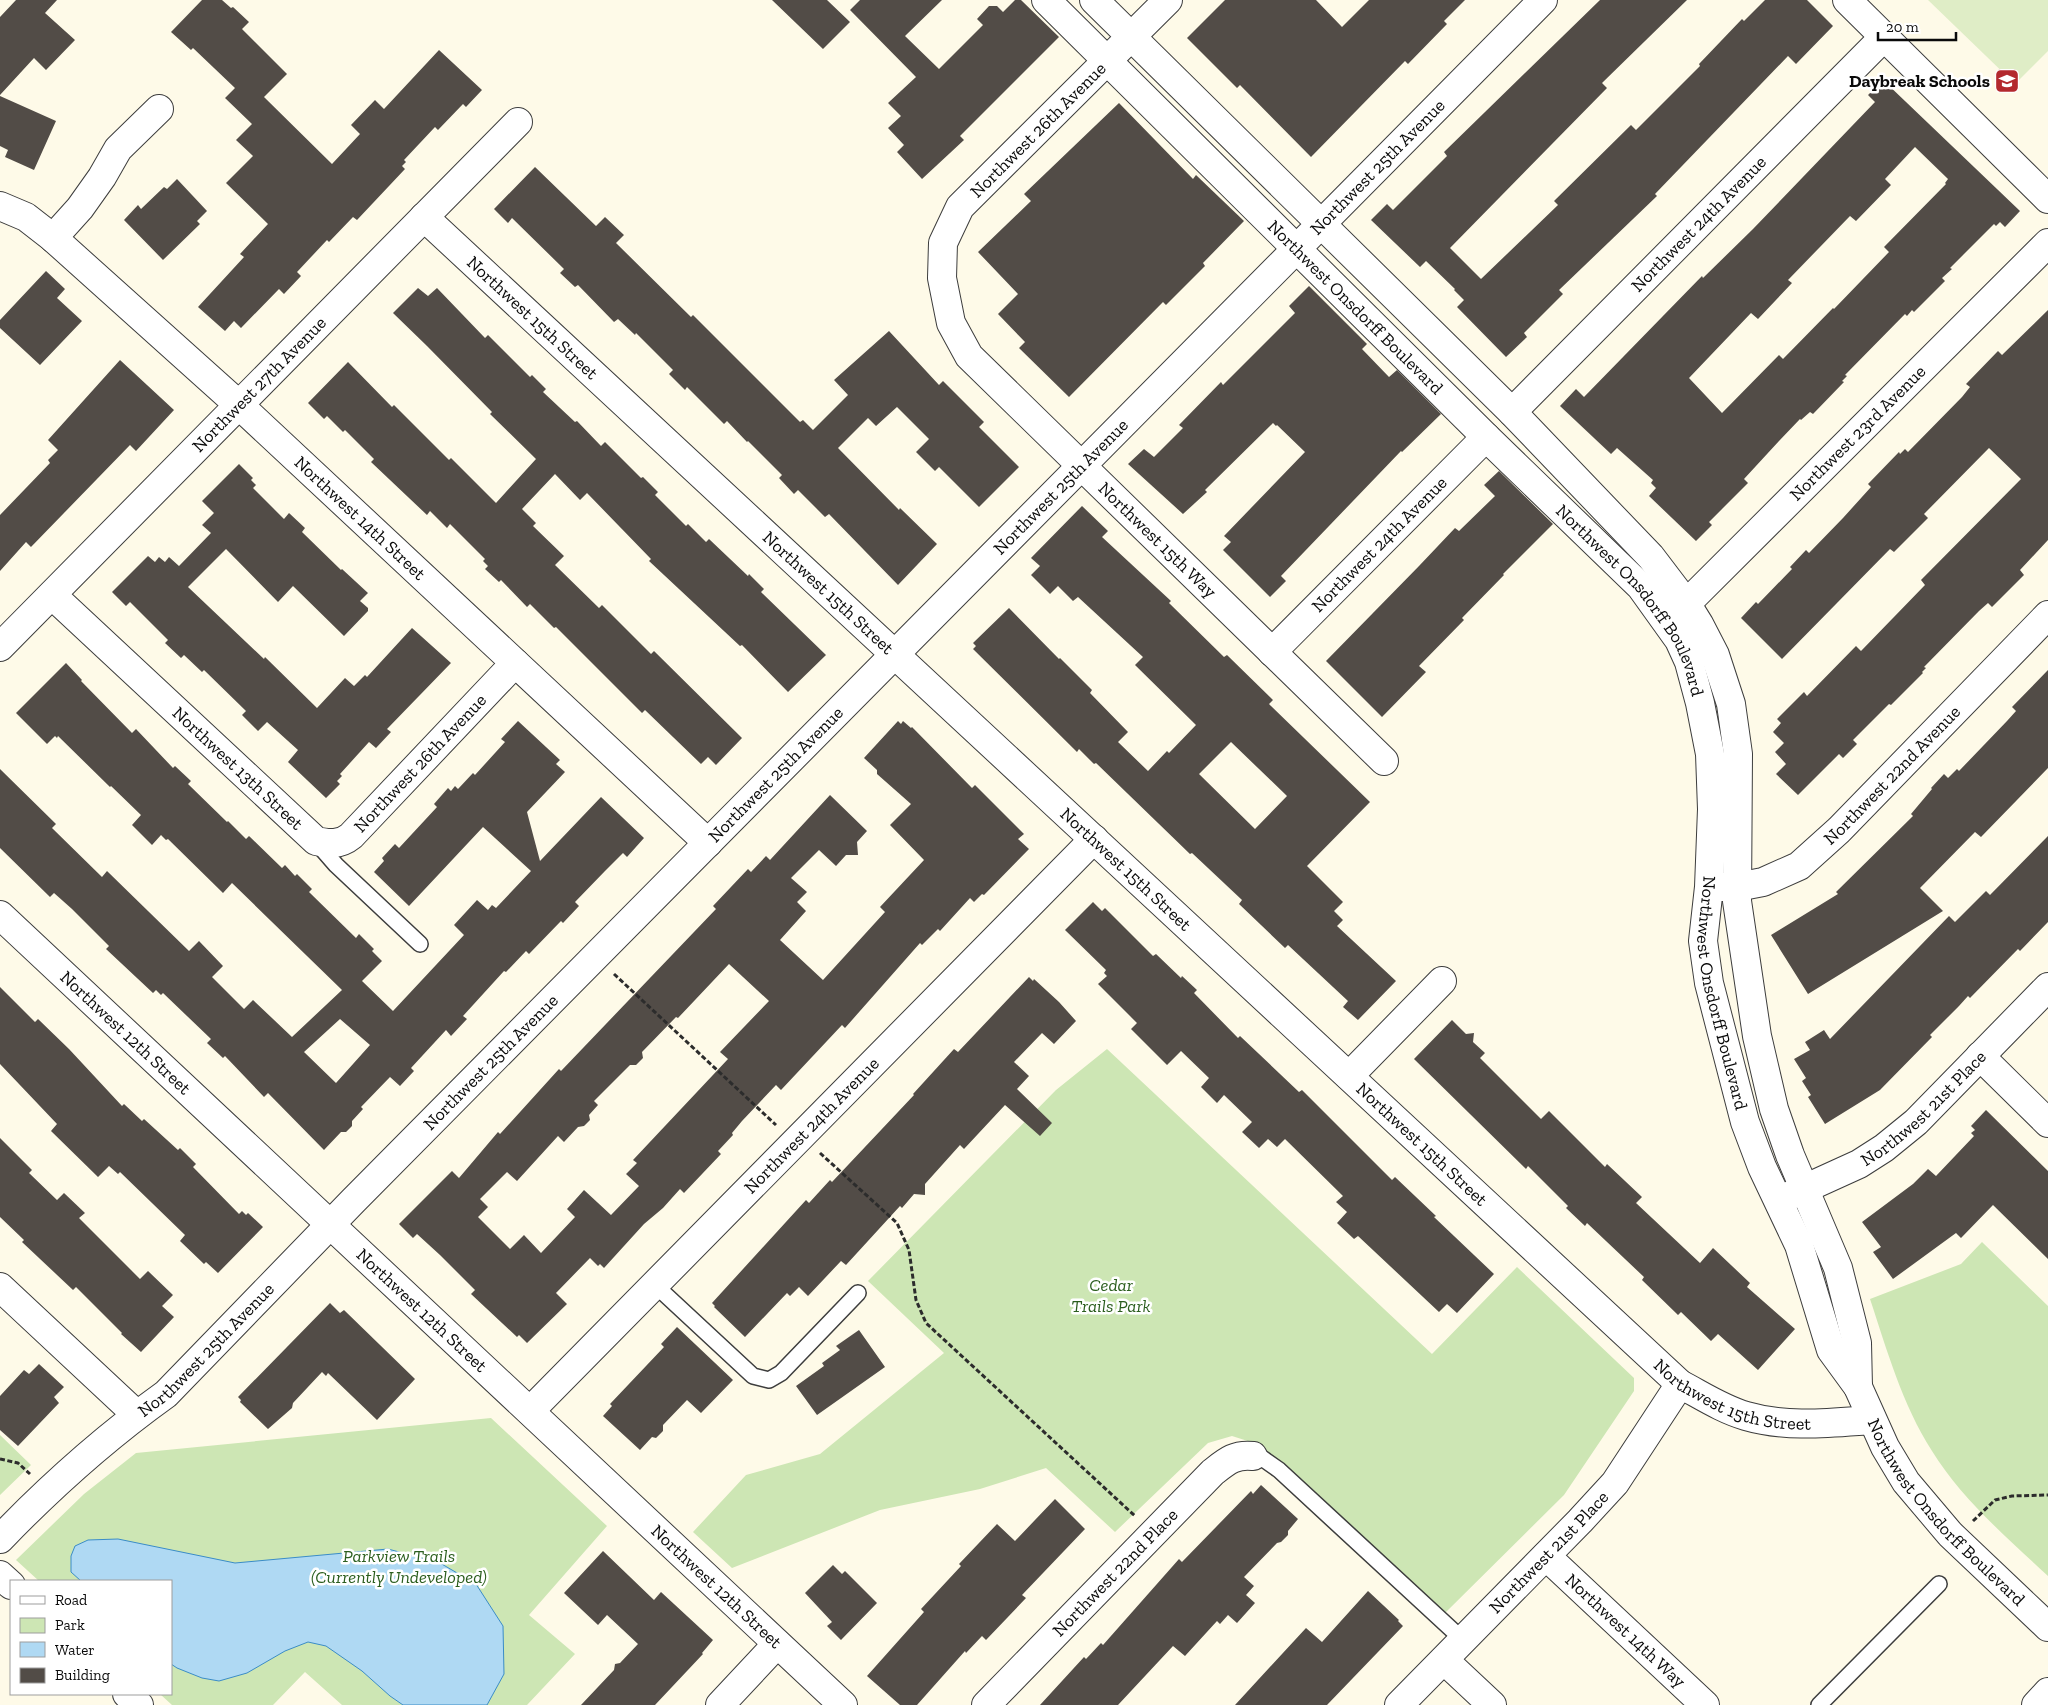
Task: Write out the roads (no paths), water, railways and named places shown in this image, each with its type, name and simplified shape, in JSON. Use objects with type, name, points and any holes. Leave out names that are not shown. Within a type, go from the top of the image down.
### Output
[{"type":"street","name":"Northwest Onsdorff Boulevard","points":[[1046,0],[1486,437],[1641,587],[1679,640],[1689,662],[1700,703],[1710,754],[1712,809],[1709,887],[1703,941],[1709,983],[1744,1122],[1762,1168],[1799,1245],[1831,1350],[1858,1387],[1885,1447],[1906,1482],[1955,1539],[2048,1627]]},
{"type":"street","name":"Northwest Onsdorff Boulevard","points":[[1094,0],[1512,412],[1651,557],[1686,603],[1715,655],[1730,704],[1738,754],[1736,887],[1757,1036],[1774,1109],[1790,1155],[1806,1188],[1838,1268],[1857,1343],[1858,1387]]},
{"type":"street","name":"Northwest 26th Avenue","points":[[942,278],[943,243],[960,207],[1168,0]]},
{"type":"street","name":"Northwest 25th Avenue","points":[[0,1539],[49,1491],[137,1415],[166,1394],[330,1225],[1543,0]]},
{"type":"street","points":[[1847,0],[2048,199]]},
{"type":"street","name":"Northwest 24th Avenue","points":[[1512,412],[1884,37]]},
{"type":"street","points":[[53,238],[80,208],[97,185],[118,148],[159,109]]},
{"type":"street","name":"Northwest 27th Avenue","points":[[0,647],[518,122]]},
{"type":"street","name":"Northwest 14th Street","points":[[0,206],[26,217],[53,238],[239,405],[708,843]]},
{"type":"street","name":"Northwest 15th Street","points":[[424,217],[1680,1384],[1744,1416],[1774,1422],[1802,1424],[1872,1420]]},
{"type":"street","name":"Northwest 23rd Avenue","points":[[1667,623],[2048,243]]},
{"type":"street","name":"Northwest 15th Way","points":[[942,278],[951,323],[969,356],[1384,761]]},
{"type":"street","name":"Northwest 24th Avenue","points":[[1272,652],[1486,437]]},
{"type":"street","name":"Northwest 13th Street","points":[[52,595],[316,841]]},
{"type":"street","name":"Northwest 22nd Avenue","points":[[1709,887],[1736,887],[1763,882],[1799,866],[1839,830],[2048,615]]},
{"type":"street","name":"Northwest 26th Avenue","points":[[316,841],[330,844],[341,842],[351,836],[515,663]]},
{"type":"street","name":"Northwest 24th Avenue","points":[[530,1411],[1094,839]]},
{"type":"street","name":"Northwest 12th Street","points":[[0,915],[843,1705]]},
{"type":"street","points":[[1349,1076],[1442,981]]},
{"type":"street","name":"Northwest 21st Place","points":[[1778,1201],[1859,1164],[1884,1148],[1916,1122],[2048,987]]},
{"type":"street","points":[[1980,1056],[2048,1123]]},
{"type":"street","points":[[0,1287],[137,1415]]},
{"type":"street","name":"Northwest 21st Place","points":[[1399,1705],[1615,1483],[1680,1384]]},
{"type":"street","name":"Northwest 22nd Place","points":[[986,1705],[1213,1472],[1241,1454],[1253,1456]]},
{"type":"street","name":"Northwest 14th Way","points":[[1546,1556],[1705,1705]]},
{"type":"street","points":[[0,1575],[10,1584]]},
{"type":"street","points":[[720,1705],[777,1644]]},
{"type":"street","points":[[1444,1660],[1492,1705]]},
{"type":"street","points":[[2036,1705],[2048,1692]]},
{"type":"street","points":[[128,1695],[139,1705]]},
{"type":"lane","name":"Northwest 13th Street","points":[[316,841],[336,865],[420,944]]},
{"type":"lane","points":[[655,1285],[753,1376],[768,1380],[780,1373],[858,1293]]},
{"type":"lane","points":[[1253,1456],[1262,1458],[1279,1470],[1463,1640]]},
{"type":"lane","points":[[1819,1705],[1939,1584]]},
{"type":"water","points":[[118,1539],[235,1563],[388,1549],[440,1563],[476,1584],[503,1626],[504,1674],[487,1705],[403,1705],[362,1671],[326,1646],[308,1642],[285,1651],[247,1673],[219,1681],[202,1678],[172,1665],[172,1580],[80,1580],[71,1572],[71,1556],[75,1546],[88,1540]]},
{"type":"place","name":"Daybreak Schools","points":[[2007,81]]},
{"type":"park label","name":"Cedar Trails Park","points":[[1111,1295]]},
{"type":"park label","name":"Parkview Trails (Currently Undeveloped)","points":[[399,1566]]}]
